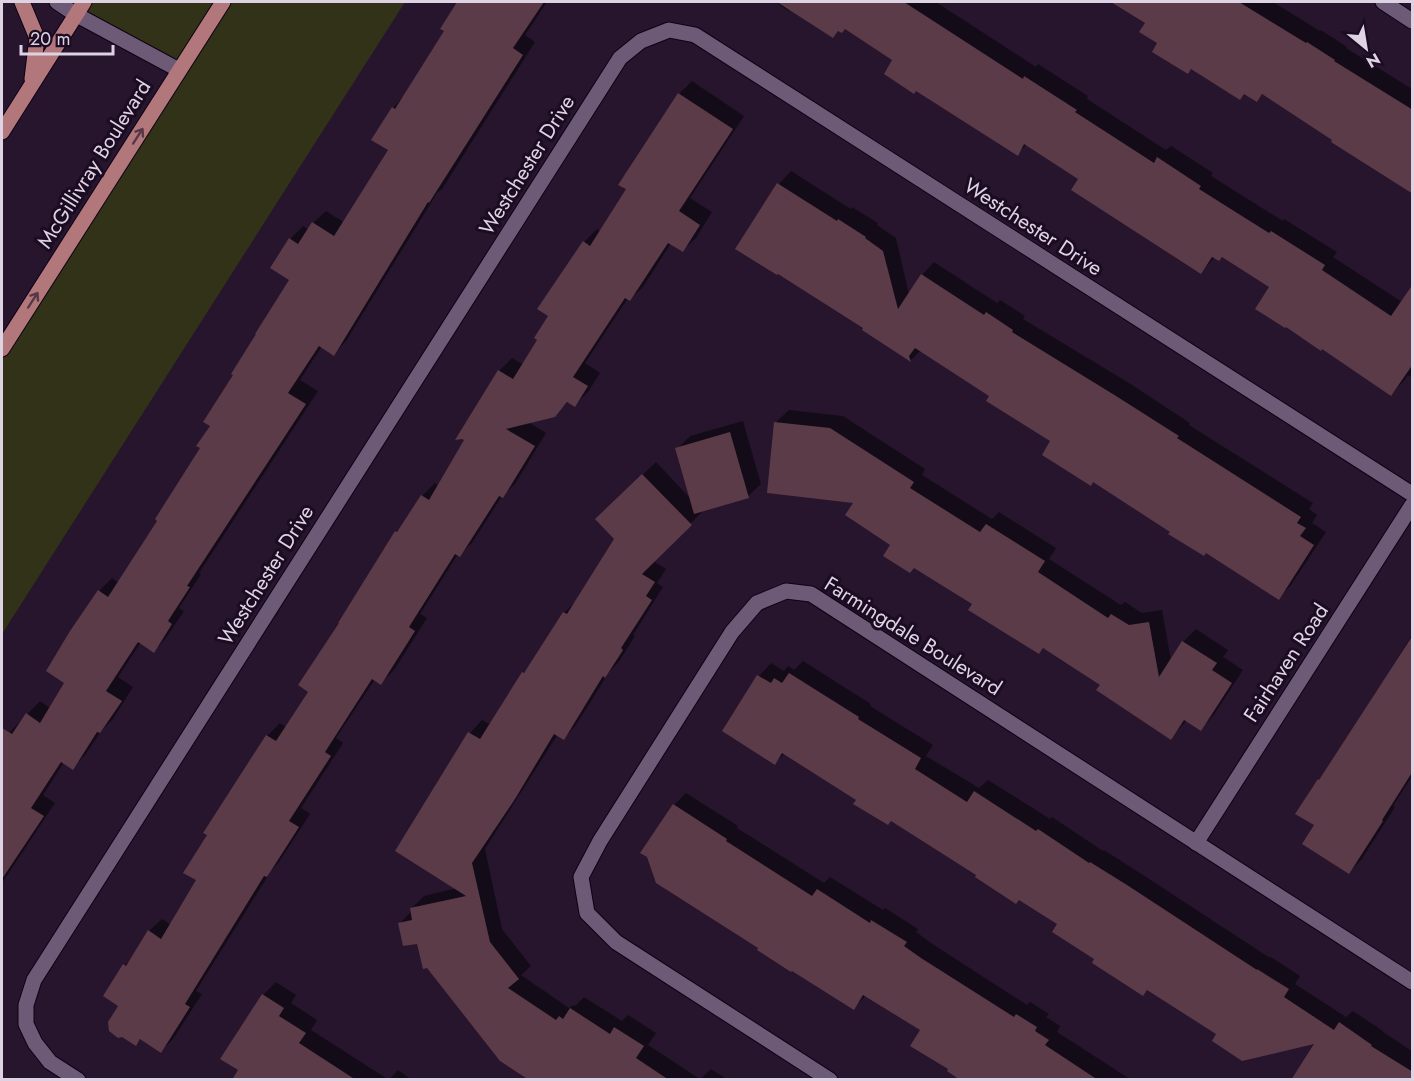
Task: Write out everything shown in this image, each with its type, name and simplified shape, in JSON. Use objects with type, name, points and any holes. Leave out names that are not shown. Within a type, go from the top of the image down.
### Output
[{"type":"main road","points":[[22,2],[38,38],[31,85]]},
{"type":"main road","name":"McGillivray Boulevard","points":[[2,349],[223,2]]},
{"type":"main road","points":[[2,132],[80,8]]},
{"type":"street","points":[[57,2],[80,8],[179,70]]},
{"type":"street","points":[[1383,2],[1413,21]]},
{"type":"street","name":"Westchester Drive","points":[[78,1080],[50,1062],[35,1043],[26,1024],[26,1005],[34,980],[620,58],[641,40],[669,30],[695,36],[1413,494]]},
{"type":"street","name":"Fairhaven Road","points":[[1196,843],[1413,505]]},
{"type":"street","name":"Farmingdale Boulevard","points":[[830,1080],[616,942],[587,913],[581,877],[606,831],[732,632],[758,603],[786,591],[811,594],[1413,982]]},
{"type":"green space","points":[[84,2],[405,2],[2,634],[2,349],[179,71],[75,14]]},
{"type":"building","points":[[457,2],[544,2],[513,48],[523,55],[428,202],[334,356],[319,346],[288,393],[306,404],[187,586],[190,587],[168,621],[172,624],[154,653],[138,642],[106,691],[122,701],[100,733],[97,732],[73,770],[61,762],[31,808],[44,816],[2,879],[2,728],[12,734],[26,713],[40,723],[64,683],[46,671],[98,590],[108,597],[157,521],[155,519],[200,448],[196,446],[210,426],[203,422],[289,280],[270,268],[289,238],[298,244],[312,222],[334,236],[388,150],[371,140],[392,107],[395,109],[444,31],[440,29]]},
{"type":"building","points":[[777,2],[904,2],[1023,79],[1024,76],[1077,110],[1075,112],[1154,163],[1157,157],[1201,186],[1199,189],[1325,265],[1322,270],[1391,316],[1413,284],[1413,364],[1391,396],[1322,349],[1321,351],[1255,309],[1269,287],[1222,257],[1219,261],[1212,257],[1201,274],[1071,190],[1078,179],[1024,144],[1018,156],[916,91],[914,94],[884,74],[892,60],[845,29],[842,33],[838,31],[833,38]]},
{"type":"building","points":[[1111,2],[1239,2],[1307,42],[1413,110],[1413,194],[1331,142],[1332,140],[1262,94],[1257,102],[1244,94],[1240,100],[1191,69],[1188,74],[1152,52],[1157,43],[1139,32],[1145,23]]},
{"type":"building","points":[[678,93],[733,129],[679,211],[700,225],[683,252],[668,243],[630,301],[625,298],[573,377],[588,386],[575,407],[567,402],[555,417],[506,429],[535,446],[503,498],[499,496],[460,557],[455,554],[409,627],[415,631],[381,685],[372,679],[325,752],[331,756],[289,821],[299,827],[267,877],[264,876],[185,1004],[190,1007],[161,1053],[140,1039],[136,1046],[122,1037],[118,1038],[109,1031],[108,1022],[118,1006],[103,996],[123,964],[126,966],[148,930],[161,939],[196,880],[183,873],[207,835],[203,833],[266,735],[276,741],[308,692],[298,685],[395,531],[397,532],[421,495],[429,500],[464,440],[455,440],[498,370],[513,379],[537,340],[534,338],[548,316],[537,309],[583,241],[590,246],[626,189],[618,185]]},
{"type":"building","points":[[777,183],[837,221],[838,219],[883,251],[898,309],[921,274],[984,315],[986,312],[1013,330],[1012,332],[1179,436],[1177,438],[1301,517],[1297,523],[1306,528],[1300,536],[1314,545],[1279,600],[1206,553],[1204,556],[1168,534],[1170,532],[1093,482],[1091,486],[1042,455],[1050,441],[986,401],[989,396],[915,348],[909,356],[911,362],[862,330],[863,328],[735,249]]},
{"type":"building","points":[[774,422],[830,428],[914,482],[910,488],[980,532],[986,524],[1045,561],[1038,572],[1108,618],[1111,614],[1129,625],[1149,622],[1159,677],[1182,641],[1217,663],[1212,670],[1232,683],[1201,731],[1184,720],[1171,740],[1096,690],[1100,685],[1043,648],[1039,654],[968,610],[972,604],[914,568],[910,573],[883,556],[890,545],[845,515],[853,503],[767,493]]},
{"type":"building","points":[[730,432],[749,498],[694,514],[675,448]]},
{"type":"building","points":[[642,474],[692,525],[642,574],[655,582],[646,596],[652,600],[621,648],[623,650],[605,678],[603,676],[564,740],[554,734],[515,799],[472,863],[490,942],[519,979],[508,988],[556,1020],[559,1016],[563,1019],[570,1008],[610,1034],[614,1027],[644,1046],[636,1058],[669,1080],[529,1080],[500,1061],[427,968],[423,969],[417,944],[403,946],[398,923],[412,920],[410,908],[466,896],[395,851],[468,732],[480,739],[563,612],[567,614],[614,539],[595,519]]},
{"type":"building","points":[[1413,635],[1413,771],[1349,874],[1302,844],[1314,825],[1295,814]]},
{"type":"building","points":[[789,673],[921,758],[915,769],[967,802],[974,791],[1036,831],[1038,829],[1289,989],[1284,997],[1334,1030],[1339,1022],[1371,1046],[1413,1072],[1413,1080],[1291,1080],[1314,1044],[1242,1061],[1212,1041],[1216,1034],[1147,990],[1143,996],[1092,963],[1094,959],[1052,932],[1057,924],[1019,900],[1016,904],[975,877],[976,875],[891,821],[888,825],[853,804],[856,800],[782,753],[775,765],[722,731],[757,675],[771,683],[774,678],[782,683]]},
{"type":"building","points":[[673,804],[812,896],[817,889],[870,923],[871,920],[907,942],[904,946],[921,958],[1014,1017],[1016,1014],[1037,1027],[1035,1031],[1049,1040],[1045,1045],[1098,1080],[960,1080],[947,1071],[948,1069],[910,1046],[920,1030],[863,995],[854,1010],[757,950],[758,948],[656,883],[647,857],[640,853]]},
{"type":"building","points":[[262,994],[284,1008],[279,1016],[306,1033],[299,1043],[356,1080],[232,1080],[238,1070],[220,1059]]}]
